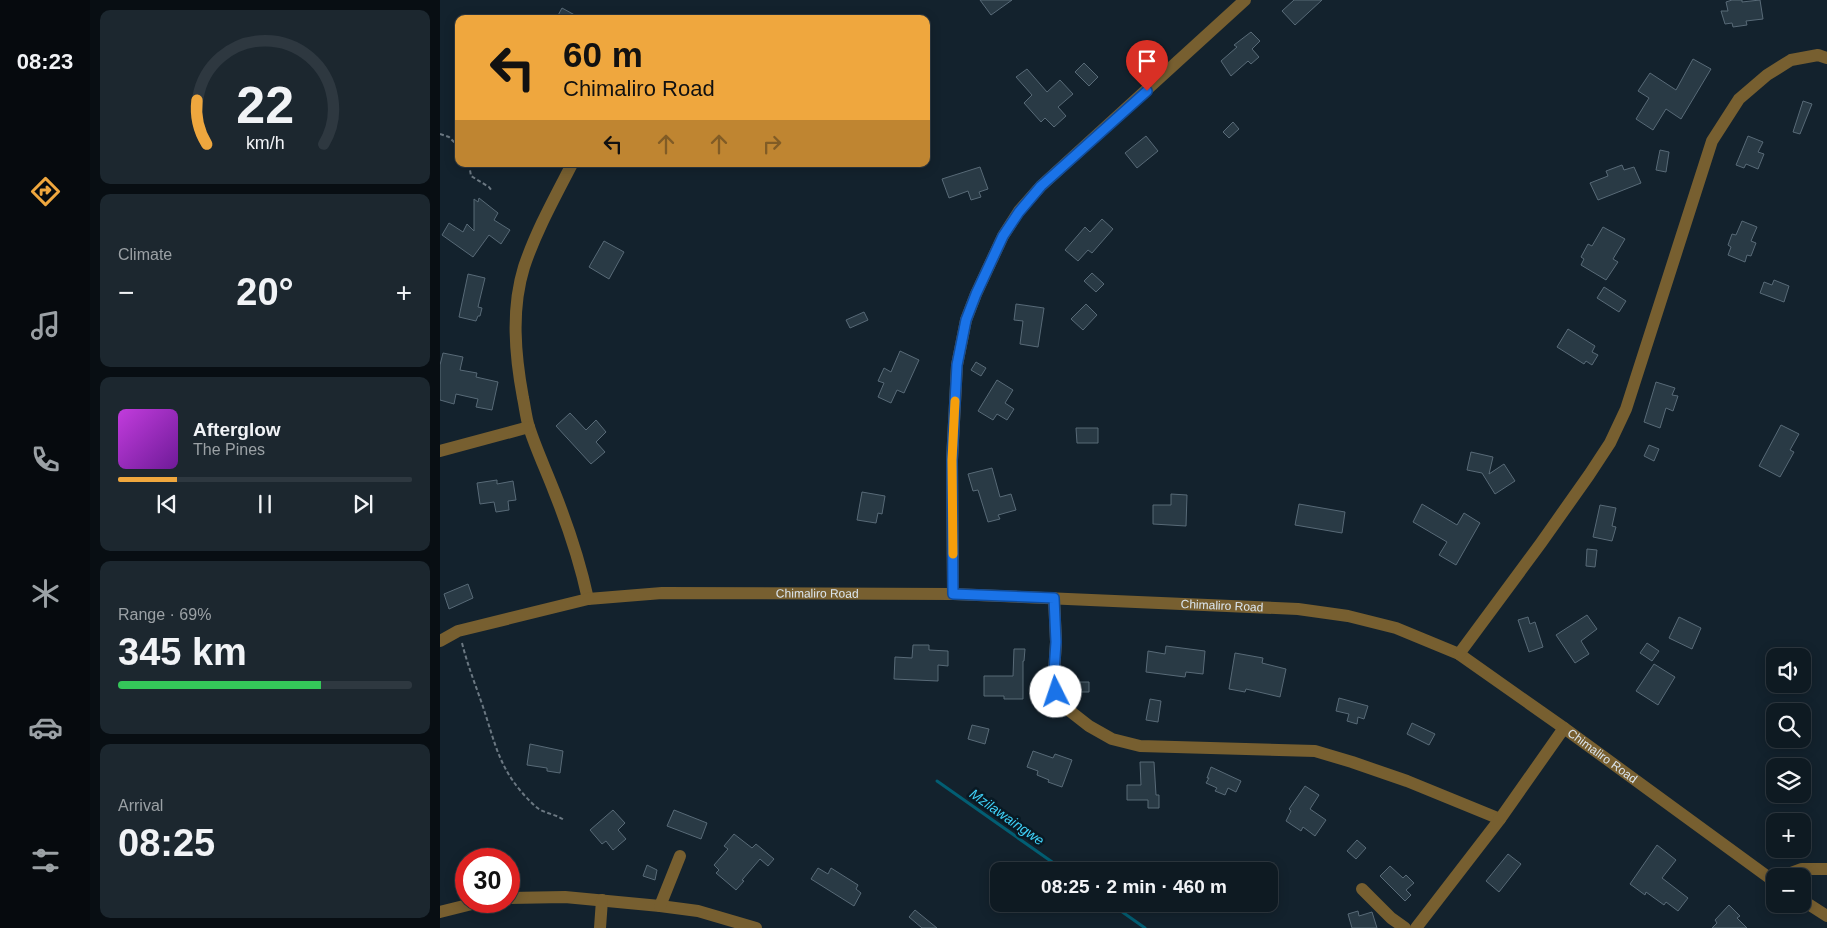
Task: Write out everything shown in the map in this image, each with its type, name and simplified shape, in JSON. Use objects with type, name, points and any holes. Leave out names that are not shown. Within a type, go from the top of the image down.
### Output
[{"type":"street","points":[[953,594],[952,460],[957,365],[966,320],[1003,236],[1019,212],[1041,186],[1246,0]]},
{"type":"street","points":[[1459,654],[1542,543],[1610,443],[1626,409],[1712,141],[1740,99],[1766,75],[1791,60],[1818,55],[1827,58]]},
{"type":"street","points":[[570,167],[538,232],[524,268],[515,328],[517,367],[529,427],[579,561],[588,599]]},
{"type":"street","points":[[440,451],[529,427]]},
{"type":"street","name":"Chimaliro Road","points":[[440,641],[458,631],[588,599],[662,593],[953,594],[1298,609],[1348,616],[1396,628],[1459,654],[1766,872]]},
{"type":"street","points":[[1054,598],[1056,642],[1054,672],[1056,692],[1066,708],[1089,726],[1112,739],[1140,746],[1315,751],[1407,781],[1500,819]]},
{"type":"street","points":[[1416,928],[1500,819],[1564,728]]},
{"type":"street","points":[[660,906],[680,856]]},
{"type":"street","points":[[1811,869],[1827,869]]},
{"type":"street","points":[[1362,889],[1391,918],[1405,928]]},
{"type":"street","points":[[520,898],[565,897],[660,906],[698,911],[756,928]]},
{"type":"street","points":[[600,928],[602,900]]},
{"type":"street","points":[[1811,906],[1827,916]]},
{"type":"street","points":[[440,912],[455,908]]},
{"type":"path","points":[[440,134],[449,137],[455,143]]},
{"type":"path","points":[[470,167],[471,176],[489,187],[492,192]]},
{"type":"path","points":[[458,631],[468,668],[505,770],[518,788],[542,812],[558,816],[564,820]]},
{"type":"building","points":[[980,0],[1012,0],[991,15]]},
{"type":"building","points":[[1294,0],[1322,0],[1295,25],[1282,11]]},
{"type":"building","points":[[1742,0],[1742,2],[1760,0],[1763,19],[1746,21],[1747,25],[1733,27],[1732,23],[1725,24],[1721,11],[1728,11],[1726,2]]},
{"type":"building","points":[[562,8],[575,15],[558,15]]},
{"type":"building","points":[[1251,32],[1260,41],[1252,49],[1259,57],[1251,64],[1248,61],[1231,76],[1221,61],[1237,47],[1234,45]]},
{"type":"building","points":[[1693,59],[1711,69],[1681,119],[1666,109],[1653,130],[1636,119],[1649,98],[1638,91],[1650,73],[1676,90]]},
{"type":"building","points":[[1084,63],[1098,77],[1089,86],[1075,72]]},
{"type":"building","points":[[1027,69],[1047,92],[1060,80],[1073,94],[1058,107],[1066,116],[1054,127],[1045,118],[1041,122],[1024,103],[1032,95],[1016,77]]},
{"type":"building","points":[[1803,101],[1812,104],[1800,134],[1793,132]]},
{"type":"building","points":[[1233,122],[1239,129],[1229,138],[1223,132]]},
{"type":"building","points":[[1146,136],[1158,151],[1137,168],[1125,153]]},
{"type":"building","points":[[1748,136],[1763,142],[1758,152],[1764,154],[1758,169],[1746,164],[1744,168],[1736,165]]},
{"type":"building","points":[[1660,150],[1669,152],[1666,172],[1656,170]]},
{"type":"building","points":[[1622,165],[1624,170],[1634,167],[1641,183],[1598,200],[1590,183],[1608,176],[1606,171]]},
{"type":"building","points":[[980,167],[988,189],[979,192],[981,197],[971,200],[968,191],[949,198],[942,179]]},
{"type":"building","points":[[479,198],[498,213],[494,220],[510,230],[501,244],[489,235],[473,257],[442,235],[449,223],[463,232],[467,224],[474,231],[474,199],[478,202]]},
{"type":"building","points":[[1102,219],[1113,229],[1092,253],[1088,250],[1078,261],[1065,250],[1085,227],[1090,232]]},
{"type":"building","points":[[1742,221],[1757,227],[1751,241],[1756,243],[1751,256],[1747,255],[1745,262],[1728,255],[1731,247],[1728,245],[1732,234],[1736,235]]},
{"type":"building","points":[[1603,227],[1625,239],[1613,259],[1618,262],[1606,280],[1581,265],[1584,259],[1581,257],[1588,244],[1592,246]]},
{"type":"building","points":[[604,241],[624,252],[609,279],[589,267]]},
{"type":"building","points":[[1092,273],[1104,284],[1096,292],[1084,281]]},
{"type":"building","points":[[468,274],[485,278],[478,307],[482,308],[480,316],[478,316],[476,321],[459,317]]},
{"type":"building","points":[[1774,280],[1789,286],[1784,302],[1760,293],[1764,282],[1772,285]]},
{"type":"building","points":[[1604,287],[1626,301],[1619,312],[1597,298]]},
{"type":"building","points":[[1016,304],[1044,308],[1038,347],[1020,344],[1023,321],[1014,320]]},
{"type":"building","points":[[1086,304],[1097,315],[1083,330],[1071,319]]},
{"type":"building","points":[[864,312],[868,320],[850,328],[846,320]]},
{"type":"building","points":[[1568,329],[1595,346],[1592,352],[1598,355],[1592,365],[1586,361],[1584,364],[1557,347]]},
{"type":"building","points":[[900,351],[919,360],[904,393],[897,390],[891,403],[878,397],[884,383],[878,381],[884,368],[891,372]]},
{"type":"building","points":[[443,353],[463,357],[460,370],[477,373],[476,377],[498,382],[492,410],[476,407],[478,399],[456,394],[454,404],[440,400],[440,365]]},
{"type":"building","points":[[976,362],[986,368],[981,376],[971,370]]},
{"type":"building","points":[[997,380],[1013,390],[1005,403],[1014,409],[1007,420],[997,414],[993,420],[978,411]]},
{"type":"building","points":[[1656,382],[1675,388],[1672,395],[1678,396],[1673,411],[1666,408],[1660,428],[1644,422]]},
{"type":"building","points":[[570,413],[586,430],[596,420],[606,432],[596,442],[605,452],[591,464],[556,426]]},
{"type":"building","points":[[1781,425],[1799,434],[1790,450],[1794,452],[1780,477],[1759,466]]},
{"type":"building","points":[[1076,428],[1098,428],[1098,443],[1077,443]]},
{"type":"building","points":[[1649,445],[1659,449],[1654,461],[1644,456]]},
{"type":"building","points":[[1471,452],[1493,457],[1489,474],[1504,464],[1515,481],[1495,494],[1482,473],[1467,470]]},
{"type":"building","points":[[992,468],[1000,497],[1011,494],[1016,510],[998,515],[1000,519],[988,522],[978,490],[973,491],[968,474]]},
{"type":"building","points":[[497,480],[497,484],[513,481],[516,500],[508,501],[509,510],[496,512],[494,502],[480,504],[477,483]]},
{"type":"building","points":[[862,492],[885,496],[882,514],[878,513],[876,523],[857,520]]},
{"type":"building","points":[[1171,494],[1187,495],[1186,526],[1153,524],[1153,505],[1171,505]]},
{"type":"building","points":[[1299,504],[1345,512],[1342,533],[1295,525]]},
{"type":"building","points":[[1422,504],[1457,525],[1464,513],[1480,523],[1456,565],[1439,555],[1447,542],[1413,522]]},
{"type":"building","points":[[1600,505],[1616,508],[1612,526],[1616,527],[1612,541],[1593,537]]},
{"type":"building","points":[[1587,549],[1597,550],[1595,567],[1586,566]]},
{"type":"building","points":[[468,584],[473,598],[449,609],[444,594]]},
{"type":"building","points":[[1587,615],[1597,629],[1581,641],[1589,654],[1575,663],[1556,635]]},
{"type":"building","points":[[1528,617],[1530,624],[1535,622],[1543,647],[1529,652],[1518,620]]},
{"type":"building","points":[[1679,617],[1701,628],[1692,649],[1669,638]]},
{"type":"building","points":[[1647,643],[1659,651],[1652,661],[1640,653]]},
{"type":"building","points":[[913,645],[929,645],[929,650],[948,651],[948,666],[938,665],[938,681],[894,679],[895,657],[912,658]]},
{"type":"building","points":[[1166,646],[1205,651],[1203,674],[1186,672],[1185,677],[1146,672],[1148,651],[1165,654]]},
{"type":"building","points":[[1014,649],[1025,649],[1023,661],[1023,699],[1004,699],[1004,696],[984,696],[984,676],[1013,676]]},
{"type":"building","points":[[1235,653],[1263,658],[1262,663],[1286,669],[1280,697],[1246,689],[1245,692],[1229,689]]},
{"type":"building","points":[[1654,664],[1675,677],[1658,705],[1636,691]]},
{"type":"building","points":[[1074,682],[1089,682],[1089,692],[1074,692]]},
{"type":"building","points":[[1339,698],[1368,706],[1364,719],[1358,717],[1357,724],[1347,721],[1349,714],[1336,711]]},
{"type":"building","points":[[1150,699],[1161,701],[1158,722],[1146,720]]},
{"type":"building","points":[[1412,723],[1435,734],[1429,745],[1407,734]]},
{"type":"building","points":[[972,725],[989,729],[985,744],[968,739]]},
{"type":"building","points":[[530,744],[563,751],[560,773],[547,771],[547,768],[527,765]]},
{"type":"building","points":[[1033,751],[1053,758],[1055,754],[1072,760],[1062,787],[1048,782],[1049,780],[1037,775],[1038,771],[1027,767]]},
{"type":"building","points":[[1140,762],[1154,762],[1156,795],[1159,795],[1159,808],[1148,808],[1148,800],[1127,800],[1127,785],[1141,785]]},
{"type":"building","points":[[1211,767],[1241,781],[1236,792],[1228,788],[1225,795],[1215,791],[1217,788],[1206,783]]},
{"type":"building","points":[[1305,786],[1319,795],[1310,809],[1326,820],[1315,836],[1303,827],[1301,831],[1286,821],[1291,811],[1289,809]]},
{"type":"building","points":[[613,810],[625,823],[618,830],[626,839],[613,850],[606,841],[602,844],[590,830]]},
{"type":"building","points":[[674,810],[707,823],[701,839],[667,826]]},
{"type":"building","points":[[734,834],[752,848],[756,844],[774,859],[768,866],[760,859],[736,890],[716,873],[719,870],[714,865],[728,849],[724,846]]},
{"type":"building","points":[[1357,840],[1366,848],[1356,859],[1347,851]]},
{"type":"building","points":[[1657,845],[1676,860],[1662,878],[1688,898],[1678,911],[1666,902],[1664,905],[1646,892],[1645,895],[1630,884]]},
{"type":"building","points":[[1508,854],[1521,864],[1499,892],[1486,881]]},
{"type":"building","points":[[647,865],[657,870],[655,880],[643,876]]},
{"type":"building","points":[[1390,866],[1403,878],[1406,875],[1414,883],[1406,890],[1411,895],[1405,901],[1380,876]]},
{"type":"building","points":[[818,868],[828,874],[831,868],[858,885],[856,889],[861,893],[854,906],[811,879]]},
{"type":"building","points":[[1729,905],[1740,916],[1737,918],[1747,928],[1712,928],[1717,923],[1715,920]]},
{"type":"building","points":[[915,910],[937,928],[922,928],[909,917]]},
{"type":"building","points":[[1358,911],[1359,916],[1372,912],[1377,928],[1352,928],[1348,914]]},
{"type":"waterway","name":"Mzilawaingwe","points":[[937,781],[1052,862]]},
{"type":"waterway","name":"Mzilawaingwe","points":[[1122,912],[1145,928]]},
{"type":"slow traffic","points":[[953,554],[952,460],[955,401]]},
{"type":"route","points":[[1056,692],[1054,672],[1056,642],[1054,598],[953,594],[952,460],[957,365],[966,320],[976,294],[1003,236],[1019,212],[1041,186],[1147,91]]}]
